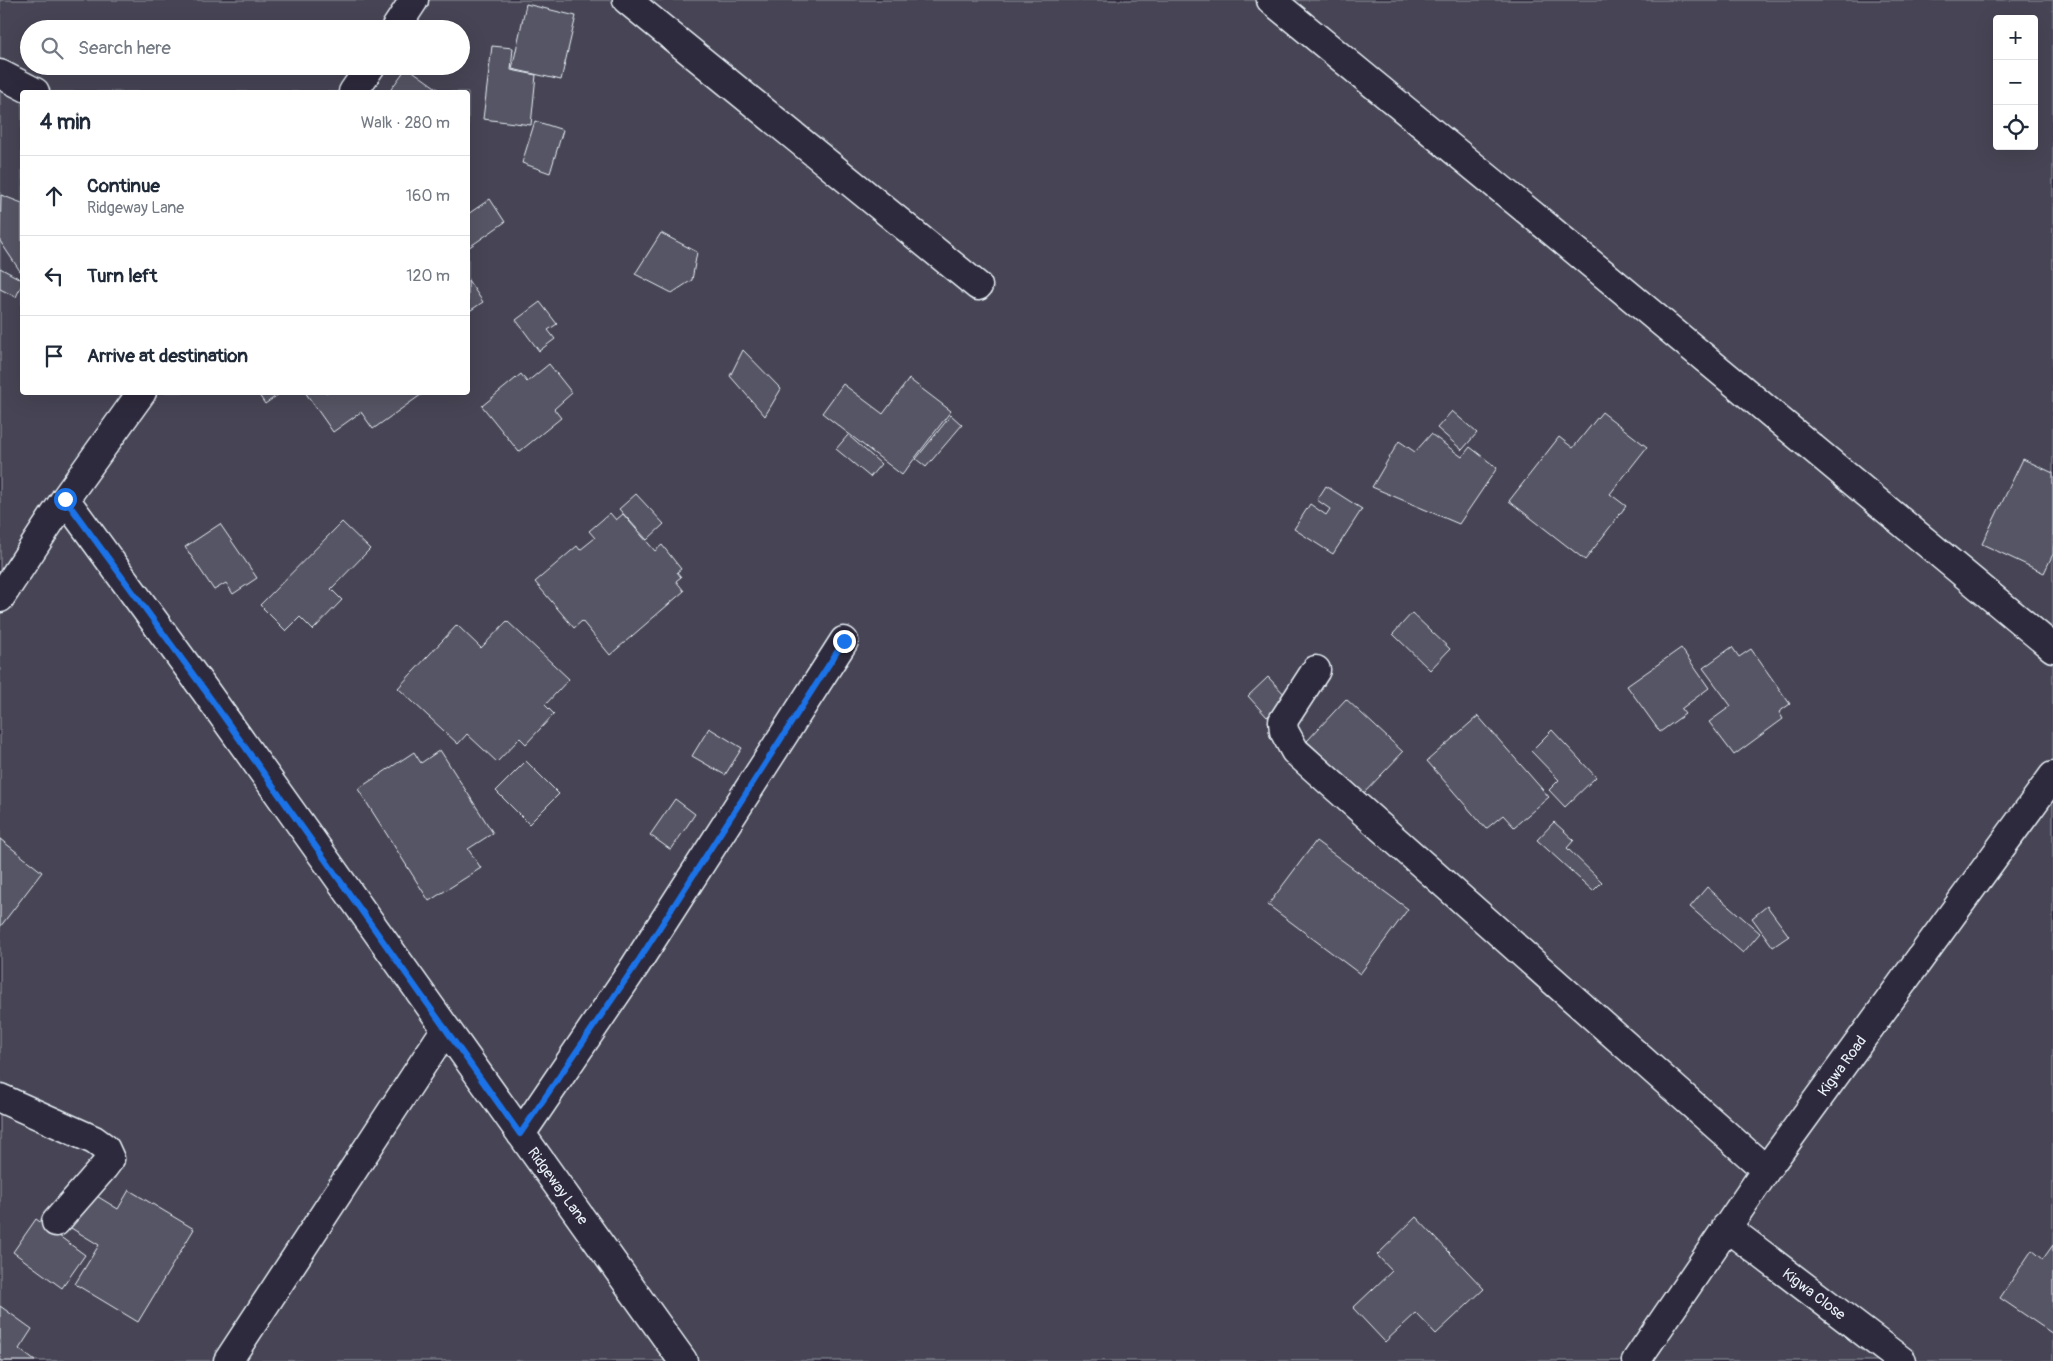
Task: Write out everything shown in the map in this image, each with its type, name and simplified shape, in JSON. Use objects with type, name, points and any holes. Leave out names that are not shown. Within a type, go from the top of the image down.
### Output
[{"type":"street","points":[[402,20],[414,0]]},
{"type":"street","points":[[627,0],[978,286]]},
{"type":"street","points":[[1271,0],[2053,648]]},
{"type":"street","points":[[0,74],[31,90]]},
{"type":"street","points":[[354,90],[365,75]]},
{"type":"street","points":[[0,598],[65,499],[140,395]]},
{"type":"street","name":"Ridgeway Lane","points":[[65,499],[212,700],[682,1361]]},
{"type":"street","points":[[520,1134],[635,966],[844,641]]},
{"type":"street","points":[[1316,670],[1284,721],[1284,731],[1287,740],[1295,751],[1766,1170]]},
{"type":"street","name":"Kigwa Road","points":[[1636,1361],[1766,1170],[2053,776]]},
{"type":"street","points":[[228,1361],[446,1030]]},
{"type":"street","points":[[0,1098],[94,1140],[105,1148],[110,1159],[56,1222]]},
{"type":"street","name":"Kigwa Close","points":[[1726,1227],[1902,1361]]},
{"type":"shaded area","points":[[0,0],[2053,0],[2053,1361],[0,1361]]},
{"type":"building","points":[[526,4],[576,16],[561,80],[512,69]]},
{"type":"building","points":[[492,46],[513,48],[511,70],[536,75],[531,125],[483,119]]},
{"type":"building","points":[[401,75],[418,75],[439,90],[390,90]]},
{"type":"building","points":[[535,121],[563,130],[550,173],[522,163]]},
{"type":"building","points":[[1,195],[20,202],[20,271],[0,241]]},
{"type":"building","points":[[490,199],[505,222],[470,247],[470,213]]},
{"type":"building","points":[[661,233],[697,252],[692,280],[672,293],[635,274]]},
{"type":"building","points":[[0,268],[20,279],[20,288],[16,297],[0,289]]},
{"type":"building","points":[[470,283],[483,302],[470,311]]},
{"type":"building","points":[[540,302],[557,324],[548,330],[555,339],[539,351],[516,320]]},
{"type":"building","points":[[743,350],[781,389],[765,416],[730,376]]},
{"type":"building","points":[[549,364],[572,393],[554,409],[561,418],[519,452],[482,406],[521,374],[527,382]]},
{"type":"building","points":[[909,379],[951,411],[902,475],[822,413],[843,384],[883,414]]},
{"type":"building","points":[[259,395],[278,395],[265,404]]},
{"type":"building","points":[[307,395],[421,395],[373,429],[361,412],[333,432]]},
{"type":"building","points":[[1452,411],[1477,433],[1462,450],[1437,428]]},
{"type":"building","points":[[1602,412],[1647,447],[1610,494],[1626,506],[1585,560],[1509,501],[1559,437],[1573,448]]},
{"type":"building","points":[[951,415],[962,425],[926,467],[916,459]]},
{"type":"building","points":[[1431,434],[1462,457],[1470,447],[1497,468],[1459,524],[1372,487],[1399,441],[1415,452]]},
{"type":"building","points":[[848,435],[881,464],[870,477],[836,449]]},
{"type":"building","points":[[2023,459],[2053,473],[2053,554],[2044,573],[1982,544]]},
{"type":"building","points":[[1326,486],[1362,509],[1333,554],[1294,529],[1310,504],[1326,515],[1330,509],[1317,500]]},
{"type":"building","points":[[636,494],[664,524],[647,540],[619,509]]},
{"type":"building","points":[[610,513],[616,520],[623,514],[655,551],[662,545],[681,569],[677,572],[681,577],[676,581],[684,591],[610,655],[582,621],[574,628],[535,582],[577,546],[580,550],[595,538],[589,531]]},
{"type":"building","points":[[342,522],[370,549],[331,589],[342,600],[313,630],[300,617],[286,631],[260,605]]},
{"type":"building","points":[[220,524],[257,578],[233,594],[226,583],[214,590],[185,547]]},
{"type":"building","points":[[1412,613],[1450,649],[1430,670],[1393,634]]},
{"type":"building","points":[[507,621],[569,679],[545,705],[554,714],[526,744],[520,738],[497,762],[467,734],[458,744],[398,688],[457,625],[481,648]]},
{"type":"building","points":[[1732,647],[1739,657],[1751,649],[1790,704],[1779,712],[1783,719],[1734,755],[1709,722],[1731,706],[1703,668]]},
{"type":"building","points":[[1681,648],[1709,688],[1681,709],[1685,714],[1660,732],[1627,686]]},
{"type":"building","points":[[1268,677],[1288,698],[1267,717],[1248,696]]},
{"type":"building","points":[[1346,699],[1403,752],[1363,794],[1307,741]]},
{"type":"building","points":[[1478,716],[1549,797],[1514,827],[1503,815],[1486,829],[1427,761]]},
{"type":"building","points":[[709,728],[742,748],[725,775],[692,756]]},
{"type":"building","points":[[1552,730],[1596,777],[1565,807],[1549,790],[1559,780],[1531,751]]},
{"type":"building","points":[[440,750],[493,833],[468,849],[481,868],[429,901],[358,789],[414,752],[421,763]]},
{"type":"building","points":[[526,761],[559,794],[529,824],[496,791]]},
{"type":"building","points":[[675,799],[695,814],[671,850],[650,835]]},
{"type":"building","points":[[1554,822],[1574,840],[1567,848],[1602,882],[1593,891],[1537,840]]},
{"type":"building","points":[[0,839],[42,872],[0,927]]},
{"type":"building","points":[[1316,841],[1408,909],[1360,974],[1268,905]]},
{"type":"building","points":[[1707,887],[1760,933],[1743,953],[1690,907]]},
{"type":"building","points":[[1767,906],[1789,936],[1773,947],[1752,918]]},
{"type":"building","points":[[87,1190],[118,1209],[129,1190],[194,1229],[138,1322],[75,1284],[99,1245],[66,1225]]},
{"type":"building","points":[[1416,1217],[1484,1289],[1436,1334],[1416,1313],[1385,1342],[1353,1308],[1392,1271],[1377,1255]]},
{"type":"building","points":[[36,1219],[85,1255],[62,1288],[13,1252]]},
{"type":"building","points":[[2053,1245],[2053,1334],[2000,1298],[2032,1250],[2043,1259]]},
{"type":"building","points":[[0,1306],[32,1329],[19,1349],[35,1361],[0,1361]]},
{"type":"route","points":[[65,499],[206,692],[520,1134],[635,966],[844,641]]}]
